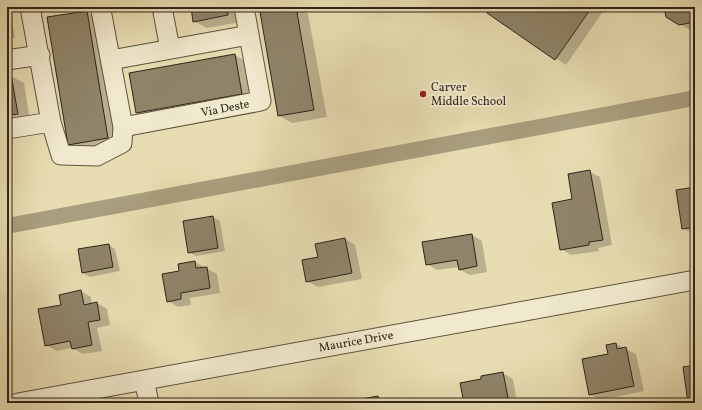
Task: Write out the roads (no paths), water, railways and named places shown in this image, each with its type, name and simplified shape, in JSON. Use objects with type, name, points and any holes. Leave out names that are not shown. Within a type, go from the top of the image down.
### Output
[{"type":"street","points":[[30,7],[40,55],[51,122],[61,155],[97,156],[122,143],[123,127],[101,10]]},
{"type":"street","points":[[162,7],[170,49]]},
{"type":"street","name":"Via Deste","points":[[123,127],[261,101],[244,7]]},
{"type":"street","points":[[111,60],[249,35]]},
{"type":"street","points":[[7,60],[40,55]]},
{"type":"street","points":[[7,129],[51,122]]},
{"type":"street","name":"Maurice Drive","points":[[18,403],[695,280]]},
{"type":"street","points":[[144,380],[149,403]]},
{"type":"waterway","points":[[7,226],[695,98]]},
{"type":"place","name":"Carver Middle School","points":[[423,94]]}]
